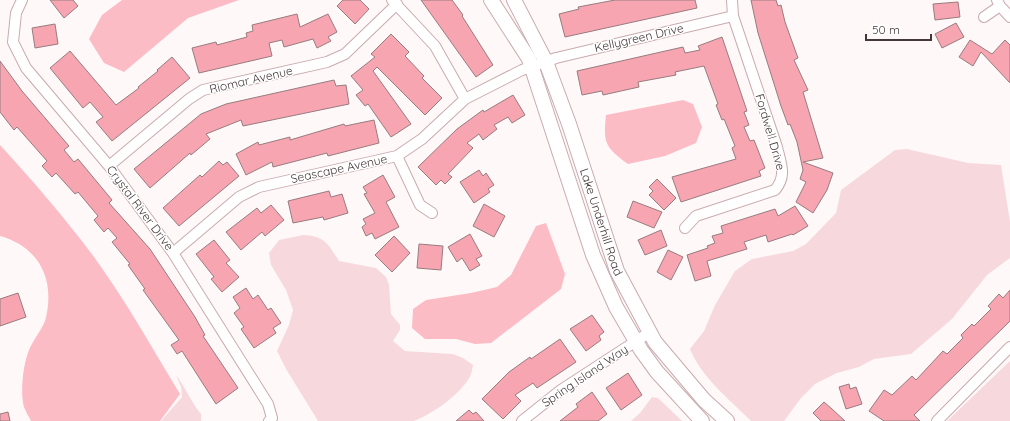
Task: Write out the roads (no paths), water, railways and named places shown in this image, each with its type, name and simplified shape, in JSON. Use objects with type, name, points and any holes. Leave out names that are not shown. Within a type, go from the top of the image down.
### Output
[{"type":"street","name":"Crystal River Drive","points":[[22,0],[16,13],[14,42],[26,68],[108,166],[173,253],[268,404],[272,418],[269,421]]},
{"type":"street","name":"Lake Underhill Road","points":[[491,0],[502,14],[532,66],[593,255],[616,307],[636,341],[657,372],[702,421]]},
{"type":"street","name":"Lake Underhill Road","points":[[514,0],[546,62],[569,124],[618,271],[650,332],[671,362],[704,400],[727,421]]},
{"type":"street","name":"Fordwell Drive","points":[[685,228],[696,216],[775,190],[782,182],[782,168],[777,147],[733,16],[732,0]]},
{"type":"street","name":"Riomar Avenue","points":[[108,166],[189,99],[203,90],[327,62],[345,54],[395,2]]},
{"type":"street","points":[[395,2],[434,46],[465,99]]},
{"type":"street","points":[[984,17],[999,3],[1010,17]]},
{"type":"street","name":"Kellygreen Drive","points":[[546,62],[733,16]]},
{"type":"street","name":"Seascape Avenue","points":[[173,253],[239,198],[259,187],[397,156],[422,139],[465,99],[532,66],[546,62]]},
{"type":"street","points":[[397,156],[420,205],[432,213]]},
{"type":"street","name":"Spring Island Way","points":[[522,421],[561,390],[650,332]]},
{"type":"street","points":[[937,421],[1010,347]]}]
